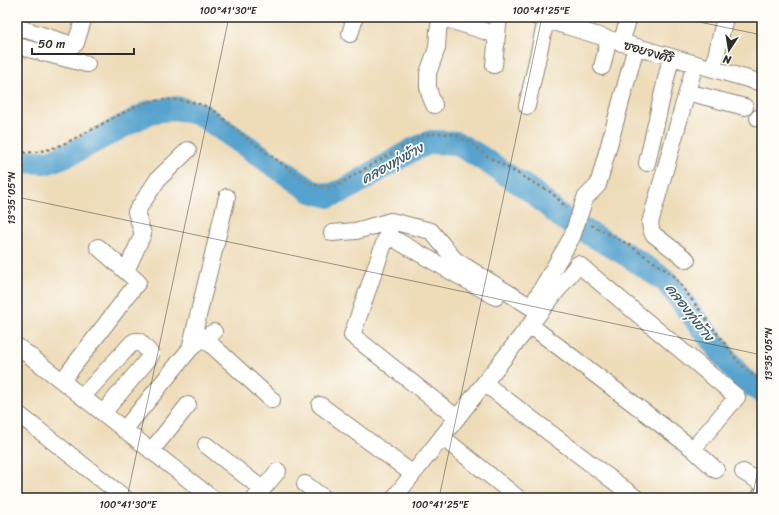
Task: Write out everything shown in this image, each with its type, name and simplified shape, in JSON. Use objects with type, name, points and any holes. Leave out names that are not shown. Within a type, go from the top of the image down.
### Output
[{"type":"street","points":[[20,27],[73,45],[76,43],[84,17]]},
{"type":"street","points":[[350,34],[355,17]]},
{"type":"street","points":[[434,105],[428,87],[428,73],[437,48],[441,17],[497,35]]},
{"type":"street","points":[[494,65],[499,17]]},
{"type":"street","points":[[332,232],[356,231],[391,221],[431,231],[455,260],[531,307],[572,237],[585,198],[598,185],[622,43],[629,17]]},
{"type":"street","points":[[713,69],[725,17]]},
{"type":"street","points":[[527,106],[541,18]]},
{"type":"street","name":"ซอยจงศิริ","points":[[541,18],[762,83]]},
{"type":"street","points":[[602,67],[622,43]]},
{"type":"street","points":[[17,46],[86,64]]},
{"type":"street","points":[[647,163],[671,57]]},
{"type":"street","points":[[687,260],[653,234],[650,229],[650,224],[695,64]]},
{"type":"street","points":[[687,92],[745,107]]},
{"type":"street","points":[[126,271],[143,234],[136,212],[158,179],[188,150]]},
{"type":"street","points":[[190,349],[227,197]]},
{"type":"street","points":[[457,418],[352,335],[388,235],[532,322],[694,449],[716,470]]},
{"type":"street","points":[[62,381],[138,282],[98,246]]},
{"type":"street","points":[[394,498],[578,264],[737,397],[694,449]]},
{"type":"street","points":[[124,430],[190,349],[209,335],[272,400]]},
{"type":"street","points":[[82,397],[135,340],[139,341],[151,354],[150,357],[103,413]]},
{"type":"street","points":[[17,346],[212,498]]},
{"type":"street","points":[[108,368],[126,385]]},
{"type":"street","points":[[484,383],[636,498]]},
{"type":"street","points":[[151,451],[188,405]]},
{"type":"street","points":[[320,405],[413,474]]},
{"type":"street","points":[[17,413],[125,498]]},
{"type":"street","points":[[442,437],[518,498]]},
{"type":"street","points":[[206,445],[258,493],[278,471]]},
{"type":"street","points":[[743,472],[762,483]]},
{"type":"street","points":[[305,484],[324,498]]},
{"type":"street","points":[[759,498],[762,493]]},
{"type":"path","points":[[17,152],[36,153],[49,150],[144,104],[161,100],[179,100],[194,103],[212,110],[235,129],[308,183],[321,187],[334,187],[423,135],[442,133],[455,135],[469,141],[487,156],[552,192],[570,211]]},
{"type":"path","points":[[588,222],[629,244],[674,276],[737,360],[749,372],[762,381]]},
{"type":"waterway","name":"คลองทุ่งช้าง","points":[[17,161],[48,162],[76,151],[150,112],[176,108],[200,114],[311,191],[329,196],[345,190],[412,150],[431,142],[456,143],[530,190],[564,219],[629,256],[666,281],[741,378],[762,392]]}]
